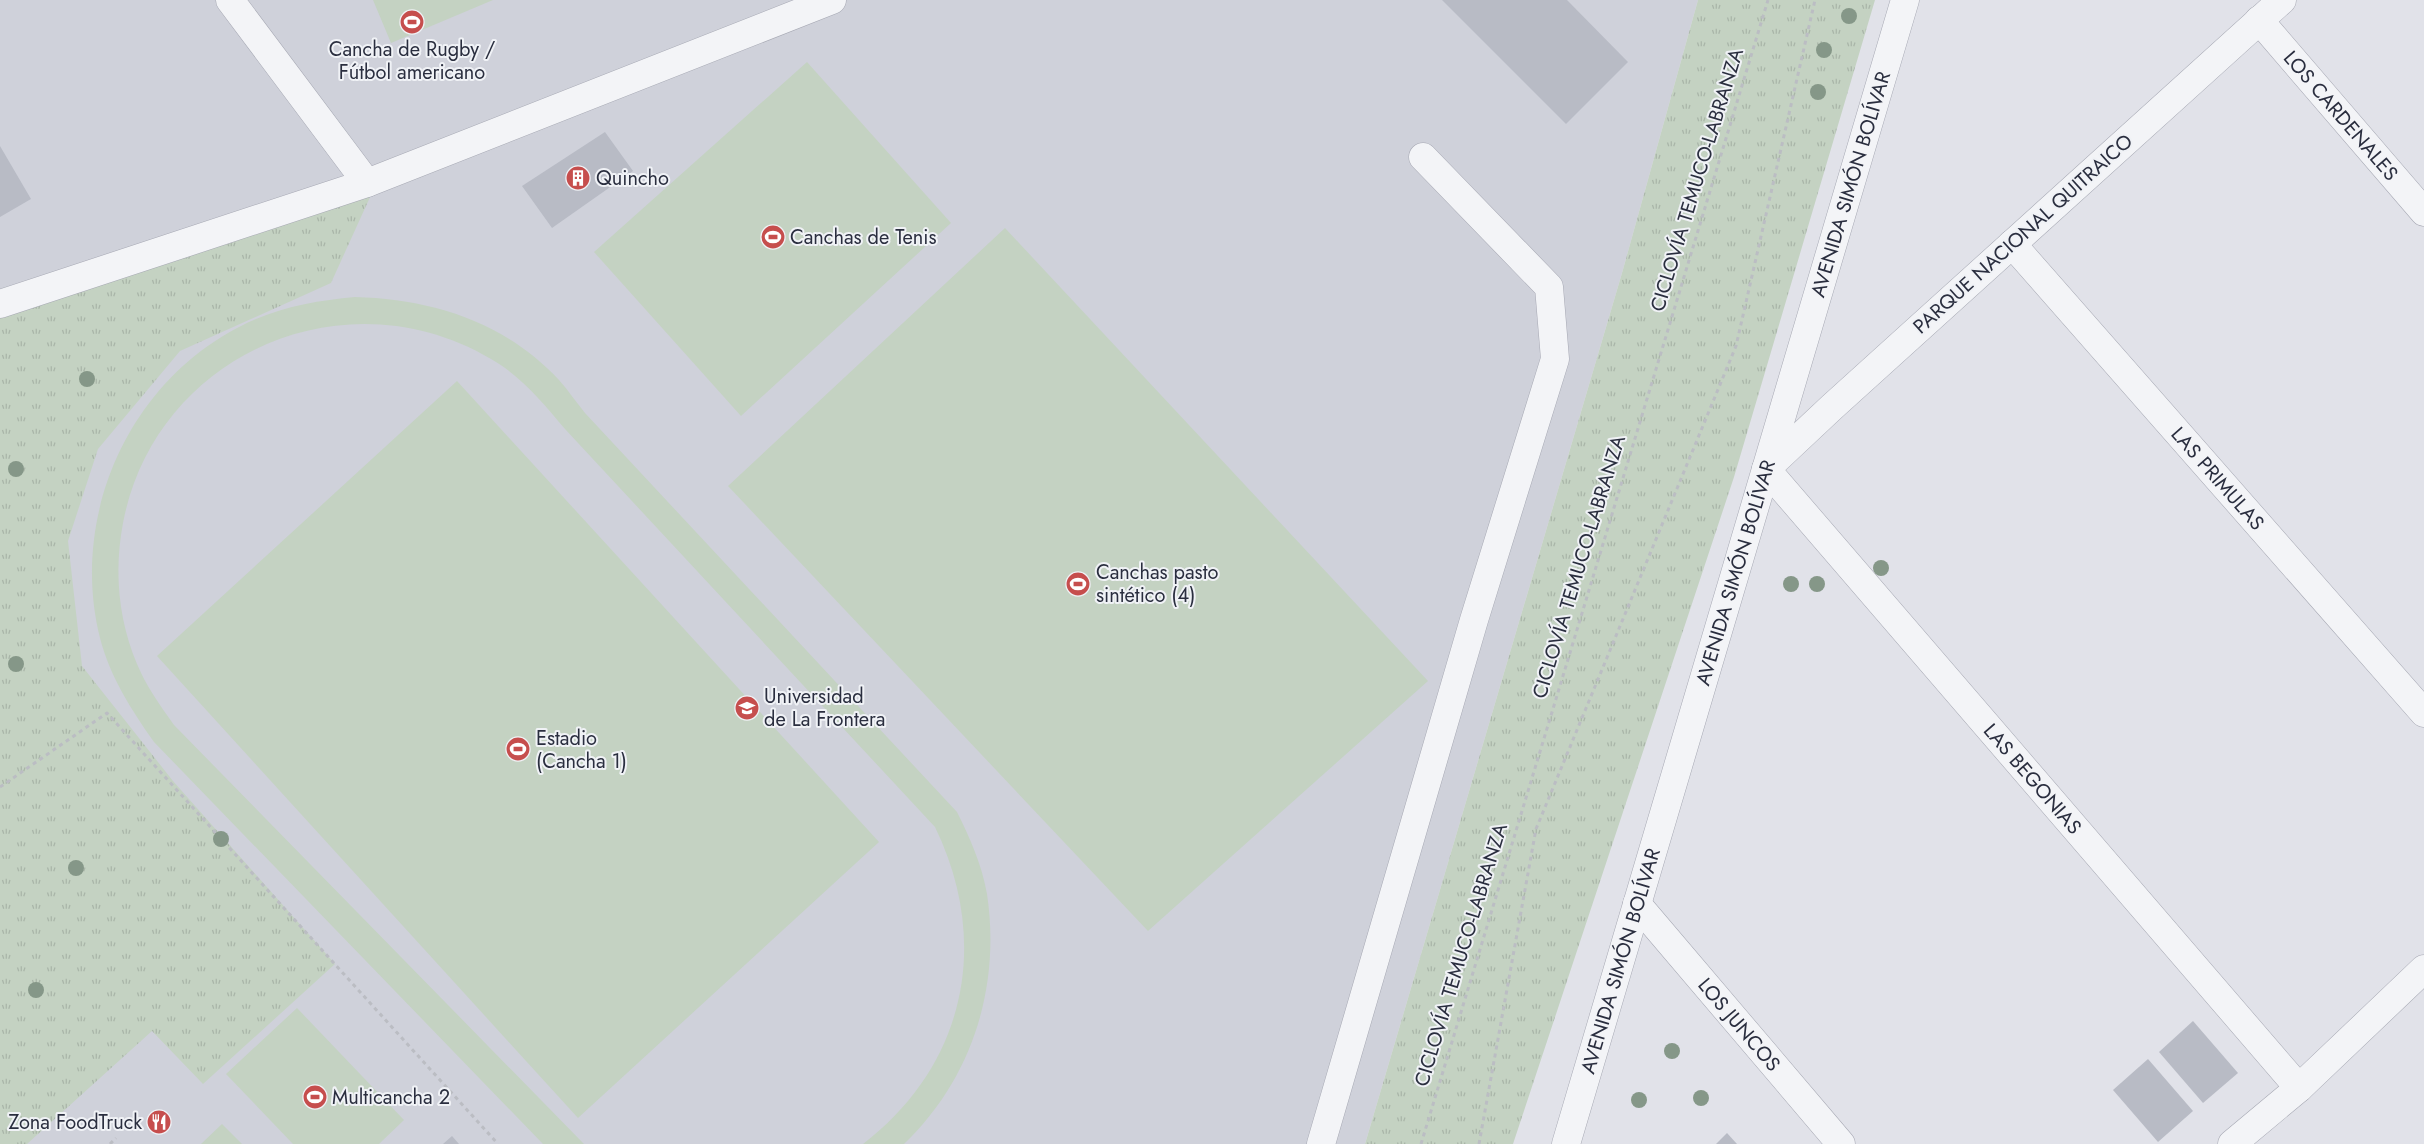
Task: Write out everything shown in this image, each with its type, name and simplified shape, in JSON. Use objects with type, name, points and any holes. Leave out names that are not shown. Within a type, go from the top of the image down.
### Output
[{"type":"street","points":[[230,0],[367,183]]},
{"type":"street","points":[[0,304],[367,183],[832,0]]},
{"type":"street","name":"AVENIDA SIMÓN BOLÍVAR","points":[[1566,1144],[1905,0]]},
{"type":"street","name":"PARQUE NACIONAL QUITRAICO","points":[[1766,469],[2282,0]]},
{"type":"street","name":"LOS CARDENALES","points":[[2259,20],[2424,212]]},
{"type":"street","points":[[1321,1144],[1471,629],[1555,359],[1549,287],[1423,157]]},
{"type":"street","name":"LAS PRIMULAS","points":[[2012,244],[2424,713]]},
{"type":"street","name":"LAS BEGONIAS","points":[[1766,469],[2299,1088]]},
{"type":"street","name":"LOS JUNCOS","points":[[1637,904],[1841,1144]]},
{"type":"street","points":[[2232,1144],[2299,1088],[2424,969]]},
{"type":"path","name":"CICLOVÍA TEMUCO-LABRANZA","points":[[1420,1144],[1768,0]]},
{"type":"path","points":[[1479,1144],[1536,829],[1736,346],[1816,0]]},
{"type":"path","points":[[0,787],[107,713],[498,1144]]},
{"type":"path","points":[[110,1144],[116,1138]]},
{"type":"shaded area","name":"Universidad de La Frontera","points":[[0,0],[1698,0],[1622,273],[1365,1144],[0,1144]]},
{"type":"green space","name":"Cancha de Rugby / Fútbol americano","points":[[373,0],[493,0],[391,43]]},
{"type":"green space","points":[[1698,0],[1875,0],[1734,477],[1513,1144],[1365,1144],[1622,273]]},
{"type":"green space","name":"Canchas de Tenis","points":[[807,62],[951,223],[741,416],[594,252]]},
{"type":"green space","points":[[371,195],[331,283],[180,351],[98,449],[68,541],[82,666],[173,781],[335,964],[203,1084],[152,1031],[27,1144],[0,1144],[0,317]]},
{"type":"green space","name":"Canchas pasto sintético (4)","points":[[1005,228],[1428,681],[1148,931],[728,486]]},
{"type":"green space","points":[[355,297],[412,303],[466,318],[491,329],[515,343],[538,360],[559,380],[585,413],[957,812],[975,852],[987,894],[990,963],[985,997],[976,1030],[964,1061],[948,1091],[928,1118],[904,1144],[863,1144],[898,1112],[926,1077],[946,1039],[959,999],[964,957],[962,914],[952,870],[935,827],[540,400],[512,373],[491,359],[434,334],[376,324],[318,328],[264,345],[215,374],[173,414],[142,464],[123,523],[120,541],[118,576],[122,612],[137,664],[149,688],[174,725],[584,1144],[543,1144],[154,742],[137,717],[115,679],[104,652],[93,590],[94,542],[103,495],[120,450],[145,409],[176,373],[213,342],[256,319],[280,310],[317,302]]},
{"type":"green space","name":"Estadio (Cancha 1)","points":[[457,381],[879,842],[578,1118],[157,656]]},
{"type":"green space","name":"Multicancha 2","points":[[297,1008],[404,1120],[379,1144],[293,1144],[226,1074]]},
{"type":"green space","points":[[222,1124],[242,1144],[201,1144]]},
{"type":"building","points":[[1442,0],[1567,0],[1628,62],[1566,124]]},
{"type":"building","name":"Quincho","points":[[605,132],[633,171],[552,228],[522,186]]},
{"type":"building","points":[[0,146],[31,199],[0,217]]},
{"type":"building","points":[[2193,1021],[2238,1073],[2203,1103],[2159,1052]]},
{"type":"building","points":[[2148,1059],[2193,1111],[2158,1142],[2113,1090]]},
{"type":"building","points":[[1727,1133],[1737,1144],[1716,1144]]},
{"type":"building","points":[[452,1136],[459,1144],[443,1144]]},
{"type":"place","name":"Cancha de Rugby / Fútbol americano","points":[[412,22]]},
{"type":"place","name":"Quincho","points":[[578,178]]},
{"type":"place","name":"Canchas de Tenis","points":[[773,237]]},
{"type":"place","name":"Canchas pasto sintético (4)","points":[[1078,584]]},
{"type":"place","name":"Universidad de La Frontera","points":[[747,708]]},
{"type":"place","name":"Estadio (Cancha 1)","points":[[518,749]]},
{"type":"place","name":"Multicancha 2","points":[[315,1097]]},
{"type":"place","name":"Zona FoodTruck","points":[[159,1122]]}]
